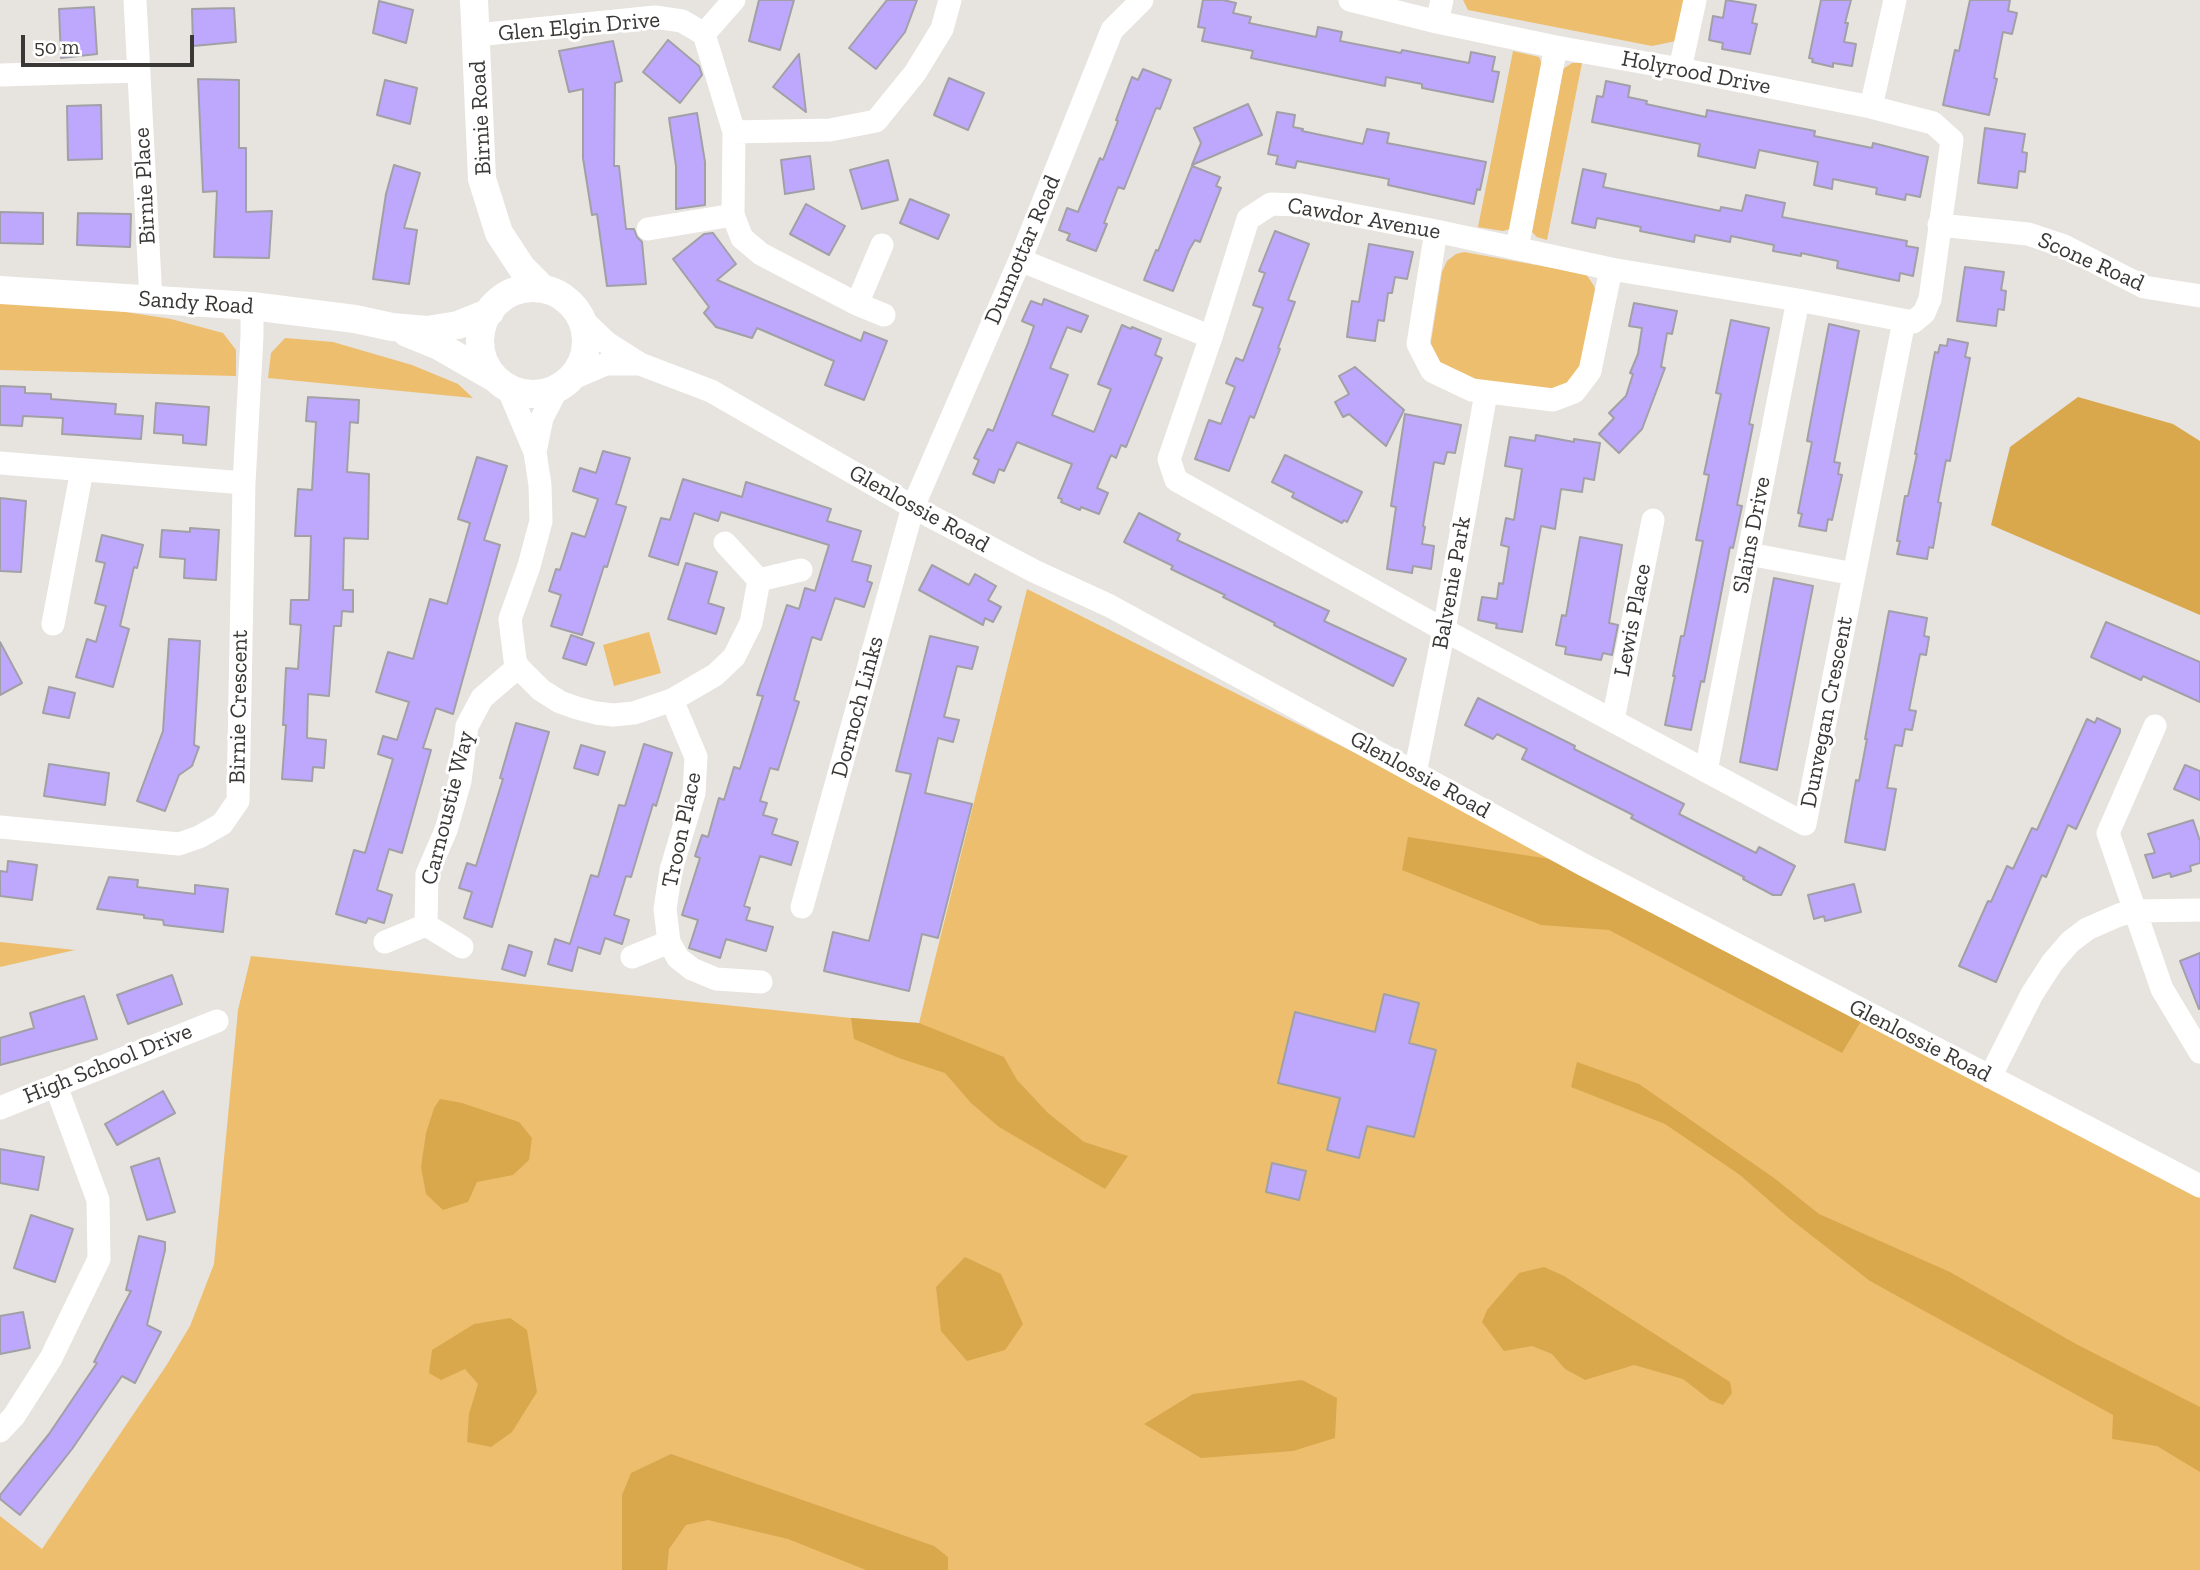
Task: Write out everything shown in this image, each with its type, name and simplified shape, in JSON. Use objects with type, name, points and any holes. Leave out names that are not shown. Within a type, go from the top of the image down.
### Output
[{"type":"street","name":"Birnie Place","points":[[135,0],[151,300]]},
{"type":"street","name":"Birnie Road","points":[[474,0],[482,179],[499,233],[500,264],[491,309]]},
{"type":"street","points":[[734,0],[704,34],[734,132],[733,215],[742,238],[761,254],[884,316]]},
{"type":"street","points":[[734,132],[831,130],[876,121],[915,73],[942,29],[950,0]]},
{"type":"street","name":"Dunnottar Road","points":[[913,507],[1020,260],[1112,30],[1142,0]]},
{"type":"street","name":"Holyrood Drive","points":[[1350,0],[1439,11],[1556,47],[1680,69],[1933,122],[1952,140],[1939,225]]},
{"type":"street","points":[[1680,69],[1695,0]]},
{"type":"street","points":[[1871,107],[1895,0]]},
{"type":"street","name":"Glen Elgin Drive","points":[[476,35],[655,17],[682,21],[704,34]]},
{"type":"street","points":[[1517,248],[1556,47]]},
{"type":"street","points":[[0,75],[139,71]]},
{"type":"street","name":"Cawdor Avenue","points":[[1444,630],[1176,480],[1169,458],[1248,219],[1271,205],[1301,205],[1611,269],[1798,300],[1904,321]]},
{"type":"street","points":[[648,229],[733,215]]},
{"type":"street","points":[[1904,321],[1913,322],[1924,313],[1930,299],[1939,225]]},
{"type":"street","name":"Scone Road","points":[[1939,225],[2028,234],[2064,246],[2144,287],[2200,296]]},
{"type":"street","points":[[1436,231],[1418,345],[1432,372],[1472,390],[1553,400],[1574,392],[1590,371],[1611,269]]},
{"type":"street","name":"Birnie Road","points":[[499,233],[522,268],[543,289]]},
{"type":"street","points":[[857,304],[882,245]]},
{"type":"street","points":[[1020,260],[1211,337]]},
{"type":"street","points":[[535,452],[542,418],[564,384],[580,366],[586,351],[582,320],[573,306],[561,296],[543,289],[520,290],[506,296],[491,309],[480,343],[484,361],[501,383],[535,452],[540,485],[541,521],[510,620],[515,660],[518,667],[541,690],[561,702],[596,713],[634,713],[672,700],[715,675],[734,657],[751,623],[759,580]]},
{"type":"street","name":"Sandy Road","points":[[0,290],[252,306],[428,330],[458,325],[491,309]]},
{"type":"street","name":"Slains Drive","points":[[1706,771],[1798,300]]},
{"type":"street","name":"Birnie Crescent","points":[[0,827],[179,844],[200,838],[222,824],[237,801],[244,483],[252,306]]},
{"type":"street","name":"Glenlossie Road","points":[[582,320],[607,343],[640,364],[711,391],[913,507],[1034,571],[1110,606],[1582,864],[2200,1186]]},
{"type":"street","name":"Dunvegan Crescent","points":[[1444,630],[1805,824],[1904,321]]},
{"type":"street","name":"Sandy Road","points":[[392,327],[439,346],[501,383]]},
{"type":"street","name":"Glenlossie Road","points":[[564,384],[606,364],[640,364]]},
{"type":"street","points":[[501,383],[525,394],[542,394],[564,384]]},
{"type":"street","name":"Balvenie Park","points":[[1415,773],[1444,630],[1486,393]]},
{"type":"street","points":[[0,463],[244,483]]},
{"type":"street","points":[[53,624],[82,470]]},
{"type":"street","name":"Dornoch Links","points":[[803,907],[913,507]]},
{"type":"street","name":"Lewis Place","points":[[1613,720],[1653,520]]},
{"type":"street","points":[[725,543],[759,580]]},
{"type":"street","points":[[1749,554],[1854,574]]},
{"type":"street","points":[[759,580],[801,570]]},
{"type":"street","name":"Carnoustie Way","points":[[426,925],[427,874],[446,830],[460,781],[467,726],[482,698],[518,667]]},
{"type":"street","name":"Troon Place","points":[[669,942],[665,909],[671,870],[694,793],[696,757],[672,700]]},
{"type":"street","points":[[2155,726],[2108,833],[2162,989],[2200,1052]]},
{"type":"street","points":[[1990,1077],[2032,994],[2070,942],[2087,929],[2135,911],[2200,910]]},
{"type":"street","points":[[385,942],[426,925],[462,947]]},
{"type":"street","points":[[632,957],[669,942],[678,958],[692,969],[716,979],[761,982]]},
{"type":"street","name":"High School Drive","points":[[0,1108],[217,1021]]},
{"type":"street","points":[[5,1417],[51,1359],[99,1259],[97,1200],[56,1086]]},
{"type":"shaded area","points":[[1463,0],[1685,0],[1676,41],[1652,46],[1468,10]]},
{"type":"shaded area","points":[[1513,51],[1539,57],[1544,70],[1510,229],[1503,231],[1478,227]]},
{"type":"shaded area","points":[[1572,63],[1582,63],[1547,240],[1532,232],[1563,69]]},
{"type":"shaded area","points":[[1464,252],[1586,274],[1596,294],[1576,379],[1557,392],[1485,384],[1439,364],[1430,348],[1442,272],[1447,261]]},
{"type":"shaded area","points":[[0,302],[119,311],[171,319],[223,333],[236,350],[236,376],[0,370]]},
{"type":"shaded area","points":[[285,338],[333,342],[412,365],[458,384],[473,398],[268,378],[271,353]]},
{"type":"shaded area","points":[[2078,397],[2173,424],[2200,441],[2200,615],[1991,525],[2010,447]]},
{"type":"shaded area","points":[[1027,589],[1702,926],[2200,1186],[2200,1570],[0,1570],[0,1516],[42,1549],[166,1366],[190,1326],[214,1264],[238,1010],[251,956],[919,1023]]},
{"type":"shaded area","points":[[649,632],[661,673],[614,686],[603,645]]},
{"type":"shaded area","points":[[1408,837],[1582,864],[1866,1013],[1842,1053],[1609,930],[1541,925],[1402,870]]},
{"type":"shaded area","points":[[0,942],[75,950],[0,967]]},
{"type":"shaded area","points":[[851,1018],[919,1023],[1004,1057],[1017,1080],[1048,1113],[1084,1142],[1128,1156],[1105,1189],[999,1127],[971,1103],[945,1073],[854,1039]]},
{"type":"shaded area","points":[[1577,1062],[1639,1084],[1774,1178],[1819,1214],[1950,1272],[2076,1344],[2200,1407],[2200,1472],[2157,1446],[2112,1439],[2113,1415],[1870,1281],[1789,1218],[1740,1175],[1665,1124],[1571,1087]]},
{"type":"shaded area","points":[[440,1099],[462,1103],[519,1122],[532,1138],[529,1160],[513,1175],[477,1182],[468,1202],[443,1210],[426,1194],[421,1167],[426,1133],[434,1108]]},
{"type":"shaded area","points":[[965,1257],[1001,1274],[1023,1324],[1005,1350],[967,1361],[941,1331],[936,1287]]},
{"type":"shaded area","points":[[1544,1267],[1564,1276],[1730,1382],[1732,1393],[1723,1405],[1710,1400],[1683,1379],[1634,1365],[1585,1380],[1565,1369],[1552,1354],[1532,1346],[1504,1351],[1482,1322],[1487,1310],[1519,1273]]},
{"type":"shaded area","points":[[510,1318],[527,1330],[537,1392],[512,1432],[491,1447],[467,1442],[469,1414],[478,1384],[465,1369],[441,1380],[429,1373],[432,1350],[474,1324]]},
{"type":"shaded area","points":[[1302,1380],[1337,1398],[1335,1438],[1293,1451],[1201,1458],[1144,1424],[1193,1394]]},
{"type":"shaded area","points":[[671,1454],[934,1546],[948,1557],[948,1570],[866,1570],[788,1539],[708,1520],[686,1525],[669,1549],[667,1570],[622,1570],[622,1495],[631,1473]]},
{"type":"building","points":[[759,0],[794,0],[780,50],[749,41]]},
{"type":"building","points":[[887,0],[917,0],[905,32],[876,69],[849,48]]},
{"type":"building","points":[[1203,0],[1236,3],[1233,13],[1251,17],[1249,23],[1316,37],[1318,27],[1342,32],[1340,41],[1401,53],[1402,50],[1469,63],[1471,52],[1495,57],[1492,71],[1499,72],[1493,102],[1422,88],[1422,84],[1386,77],[1385,86],[1251,58],[1253,51],[1202,41],[1205,28],[1198,27]]},
{"type":"building","points":[[1726,0],[1756,5],[1752,23],[1757,24],[1750,54],[1722,49],[1723,43],[1709,40],[1713,16],[1723,18]]},
{"type":"building","points":[[1821,0],[1851,0],[1845,23],[1848,23],[1844,42],[1856,44],[1852,66],[1833,63],[1833,67],[1812,62],[1813,59],[1809,58]]},
{"type":"building","points":[[1970,0],[2010,0],[2008,11],[2017,13],[2012,34],[2003,32],[1989,115],[1943,105]]},
{"type":"building","points":[[379,1],[413,10],[406,43],[373,33]]},
{"type":"building","points":[[94,7],[97,54],[61,58],[59,9]]},
{"type":"building","points":[[234,8],[236,42],[193,46],[192,9]]},
{"type":"building","points":[[668,40],[699,66],[702,75],[680,103],[643,72]]},
{"type":"building","points":[[613,41],[622,81],[615,83],[614,166],[619,166],[626,229],[634,229],[642,242],[646,284],[607,286],[597,214],[592,215],[583,158],[583,89],[569,92],[559,51]]},
{"type":"building","points":[[799,54],[806,112],[773,87]]},
{"type":"building","points":[[1143,69],[1171,80],[1160,109],[1156,108],[1124,189],[1118,187],[1096,251],[1067,240],[1070,234],[1059,230],[1067,208],[1078,212],[1100,158],[1103,160],[1132,77],[1138,80]]},
{"type":"building","points":[[949,78],[984,93],[968,130],[934,115]]},
{"type":"building","points":[[198,79],[239,80],[239,148],[246,148],[246,212],[272,211],[269,258],[214,257],[217,191],[203,192]]},
{"type":"building","points":[[385,80],[417,88],[410,124],[377,115]]},
{"type":"building","points":[[1606,81],[1630,86],[1628,97],[1647,101],[1646,104],[1706,117],[1707,110],[1815,131],[1814,136],[1872,148],[1873,143],[1928,157],[1920,197],[1906,194],[1905,200],[1876,194],[1877,188],[1833,179],[1832,189],[1814,185],[1818,162],[1759,150],[1755,168],[1698,156],[1700,144],[1592,122],[1597,96],[1603,97]]},
{"type":"building","points":[[1248,104],[1262,135],[1192,165],[1201,143],[1194,128]]},
{"type":"building","points":[[101,105],[102,159],[68,160],[67,106]]},
{"type":"building","points":[[1277,112],[1295,115],[1293,127],[1303,129],[1302,131],[1363,144],[1367,129],[1389,133],[1387,143],[1486,162],[1480,190],[1477,189],[1474,204],[1388,185],[1389,179],[1297,161],[1295,168],[1276,164],[1278,156],[1268,154]]},
{"type":"building","points":[[697,113],[705,162],[705,205],[676,209],[676,166],[669,118]]},
{"type":"building","points":[[1985,128],[2025,134],[2022,152],[2027,153],[2025,172],[2019,171],[2017,188],[1978,183]]},
{"type":"building","points":[[810,156],[814,189],[785,194],[781,160]]},
{"type":"building","points":[[888,160],[898,200],[862,209],[850,170]]},
{"type":"building","points":[[394,165],[420,173],[404,228],[417,230],[409,284],[373,279],[386,194]]},
{"type":"building","points":[[1192,166],[1220,177],[1216,186],[1221,188],[1200,242],[1195,240],[1189,250],[1173,291],[1144,280]]},
{"type":"building","points":[[1583,169],[1606,174],[1603,187],[1720,211],[1721,207],[1742,211],[1746,195],[1785,203],[1782,217],[1907,241],[1906,246],[1918,248],[1913,276],[1900,273],[1899,281],[1837,268],[1838,261],[1801,253],[1801,256],[1773,251],[1774,245],[1731,236],[1730,242],[1695,235],[1694,242],[1640,231],[1641,227],[1597,218],[1595,228],[1572,223]]},
{"type":"building","points":[[910,199],[949,215],[938,239],[900,223]]},
{"type":"building","points":[[806,204],[845,226],[829,255],[790,234]]},
{"type":"building","points":[[0,212],[43,213],[43,244],[0,243]]},
{"type":"building","points":[[78,213],[131,214],[130,247],[77,245]]},
{"type":"building","points":[[1275,231],[1309,244],[1288,300],[1295,302],[1278,348],[1280,349],[1254,418],[1250,416],[1229,471],[1195,459],[1209,420],[1221,424],[1235,387],[1226,383],[1236,358],[1243,361],[1263,308],[1253,305],[1265,273],[1259,271]]},
{"type":"building","points":[[713,233],[736,264],[717,280],[861,341],[864,332],[887,341],[864,400],[825,385],[834,361],[757,328],[752,338],[716,327],[704,313],[709,307],[673,259],[704,234]]},
{"type":"building","points":[[1369,244],[1413,252],[1407,279],[1395,277],[1392,293],[1388,293],[1384,321],[1378,320],[1375,341],[1347,337],[1352,301],[1359,302]]},
{"type":"building","points":[[1965,267],[2004,272],[2001,290],[2006,291],[2004,310],[1998,309],[1996,326],[1957,321]]},
{"type":"building","points":[[1044,299],[1088,316],[1081,332],[1067,327],[1050,368],[1068,375],[1052,415],[1094,432],[1111,389],[1098,384],[1122,325],[1161,339],[1155,355],[1162,358],[1126,447],[1121,445],[1116,458],[1111,455],[1097,488],[1108,493],[1099,514],[1081,507],[1080,510],[1058,498],[1072,464],[1017,442],[1004,471],[999,469],[994,483],[973,474],[979,460],[974,458],[988,429],[993,431],[1034,326],[1022,321],[1031,301],[1042,305]]},
{"type":"building","points":[[1634,303],[1677,311],[1672,334],[1667,333],[1661,367],[1665,368],[1642,429],[1619,453],[1599,434],[1614,418],[1609,413],[1626,396],[1633,374],[1630,373],[1638,354],[1642,328],[1629,326]]},
{"type":"building","points":[[1731,320],[1769,328],[1749,424],[1753,425],[1737,505],[1742,506],[1733,548],[1730,547],[1704,682],[1701,681],[1691,730],[1665,725],[1681,636],[1684,636],[1703,541],[1696,540],[1709,475],[1704,474],[1721,394],[1716,393]]},
{"type":"building","points":[[1829,324],[1859,331],[1834,462],[1840,463],[1838,474],[1842,475],[1832,520],[1828,519],[1826,531],[1799,526],[1802,514],[1798,513],[1812,442],[1807,441]]},
{"type":"building","points":[[1948,339],[1968,343],[1965,357],[1970,358],[1950,461],[1946,460],[1933,548],[1929,547],[1927,559],[1897,554],[1900,541],[1897,541],[1905,496],[1908,496],[1917,454],[1935,352],[1938,353],[1940,345],[1947,346]]},
{"type":"building","points":[[1355,367],[1404,410],[1386,446],[1349,414],[1343,417],[1335,402],[1349,394],[1339,376]]},
{"type":"building","points":[[0,386],[25,387],[25,393],[51,394],[51,399],[116,404],[115,414],[143,416],[141,439],[62,434],[63,418],[23,416],[22,426],[0,425]]},
{"type":"building","points":[[308,397],[359,400],[358,423],[350,422],[347,472],[369,474],[368,539],[344,538],[343,590],[353,590],[353,612],[342,611],[341,626],[334,626],[329,696],[308,694],[307,738],[326,740],[324,768],[313,767],[312,781],[282,779],[286,668],[298,669],[301,625],[290,624],[291,600],[309,600],[311,536],[295,536],[298,489],[312,490],[316,422],[306,421]]},
{"type":"building","points":[[156,403],[209,407],[206,445],[183,443],[183,435],[154,433]]},
{"type":"building","points":[[1405,414],[1461,425],[1455,453],[1447,452],[1444,464],[1434,462],[1422,544],[1434,546],[1431,569],[1413,566],[1412,573],[1387,569],[1396,507],[1391,506]]},
{"type":"building","points":[[1536,435],[1574,442],[1574,439],[1600,443],[1594,480],[1584,478],[1582,492],[1561,489],[1555,529],[1541,526],[1522,632],[1496,628],[1497,624],[1478,620],[1482,597],[1497,599],[1499,583],[1503,584],[1509,547],[1501,545],[1506,518],[1514,520],[1522,469],[1505,466],[1510,437],[1535,441]]},
{"type":"building","points":[[603,451],[630,458],[616,504],[626,507],[582,635],[551,626],[561,595],[549,591],[556,569],[560,570],[572,533],[585,537],[598,499],[573,491],[580,468],[596,473]]},
{"type":"building","points":[[1285,455],[1362,492],[1347,522],[1344,520],[1342,523],[1292,497],[1294,493],[1272,482]]},
{"type":"building","points":[[477,457],[507,466],[484,540],[500,545],[453,714],[436,708],[423,748],[431,750],[402,853],[389,849],[377,890],[392,895],[384,923],[368,918],[366,923],[336,914],[354,850],[365,853],[393,759],[378,754],[383,736],[397,740],[409,702],[376,692],[388,652],[413,659],[430,599],[447,604],[470,523],[458,519]]},
{"type":"building","points":[[683,479],[742,497],[746,482],[831,509],[827,521],[861,531],[852,561],[871,566],[867,581],[872,583],[864,607],[835,598],[821,640],[812,637],[794,700],[799,702],[778,770],[770,768],[760,801],[767,803],[763,815],[777,819],[772,834],[798,842],[791,865],[760,856],[744,906],[750,908],[746,920],[773,927],[766,951],[726,939],[720,958],[689,948],[698,920],[682,915],[700,858],[695,856],[702,835],[708,837],[719,798],[724,800],[734,767],[740,769],[763,696],[757,695],[787,605],[799,609],[805,588],[815,591],[829,545],[721,512],[718,521],[694,513],[678,565],[649,556],[661,518],[670,520]]},
{"type":"building","points":[[0,498],[26,501],[21,572],[0,571]]},
{"type":"building","points":[[1139,513],[1180,534],[1177,540],[1329,611],[1324,621],[1406,659],[1393,686],[1274,625],[1275,623],[1223,597],[1225,595],[1171,569],[1173,566],[1124,542]]},
{"type":"building","points":[[190,528],[219,530],[216,580],[184,578],[185,559],[160,557],[162,530],[190,532]]},
{"type":"building","points":[[102,535],[143,545],[137,568],[134,567],[120,626],[129,629],[113,687],[76,677],[87,639],[96,642],[106,606],[95,603],[105,563],[96,561]]},
{"type":"building","points":[[1580,537],[1622,545],[1609,623],[1618,625],[1612,655],[1603,653],[1601,660],[1565,654],[1566,647],[1556,645],[1562,615],[1566,616]]},
{"type":"building","points":[[686,563],[717,572],[708,603],[724,608],[716,634],[668,619]]},
{"type":"building","points":[[932,565],[969,585],[975,574],[996,586],[988,600],[1001,607],[993,622],[985,618],[983,625],[919,590]]},
{"type":"building","points":[[1774,578],[1813,586],[1777,770],[1740,762]]},
{"type":"building","points":[[1889,611],[1927,618],[1924,636],[1929,637],[1926,655],[1920,654],[1909,710],[1916,711],[1912,730],[1905,729],[1902,746],[1895,745],[1887,788],[1896,789],[1885,850],[1845,842],[1856,780],[1859,781],[1867,739]]},
{"type":"building","points":[[2106,622],[2200,662],[2200,702],[2143,676],[2141,680],[2091,657]]},
{"type":"building","points":[[571,635],[594,643],[586,665],[563,658]]},
{"type":"building","points":[[930,636],[978,647],[972,669],[957,666],[944,717],[959,720],[953,742],[938,738],[925,793],[972,804],[938,938],[922,934],[909,991],[824,971],[833,932],[869,941],[911,774],[896,771]]},
{"type":"building","points":[[169,639],[200,641],[194,745],[199,747],[192,766],[179,775],[165,811],[137,801],[163,731]]},
{"type":"building","points":[[0,642],[22,683],[0,695]]},
{"type":"building","points":[[49,687],[75,693],[69,718],[43,713]]},
{"type":"building","points":[[1478,698],[1684,804],[1679,814],[1756,853],[1759,847],[1795,866],[1781,895],[1773,895],[1631,818],[1633,815],[1522,759],[1527,749],[1497,734],[1493,739],[1465,725]]},
{"type":"building","points":[[2097,718],[2120,729],[2120,732],[2076,829],[2068,825],[2046,877],[2042,875],[1996,982],[1959,966],[2007,866],[2013,869],[2032,828],[2037,830],[2087,719],[2095,723]]},
{"type":"building","points":[[516,723],[549,732],[492,927],[464,918],[472,892],[459,888],[467,863],[476,866],[503,779],[500,778]]},
{"type":"building","points":[[644,744],[672,753],[631,877],[626,876],[614,915],[629,920],[622,944],[605,938],[600,954],[578,947],[572,971],[548,964],[555,939],[570,944],[591,875],[598,877],[619,805],[625,806]]},
{"type":"building","points":[[581,745],[605,752],[598,775],[574,768]]},
{"type":"building","points":[[49,764],[109,773],[105,805],[44,796]]},
{"type":"building","points":[[2185,765],[2200,771],[2200,800],[2174,789]]},
{"type":"building","points":[[2193,820],[2200,841],[2200,863],[2190,866],[2191,871],[2171,877],[2170,873],[2153,878],[2145,855],[2155,853],[2148,834]]},
{"type":"building","points":[[8,861],[37,865],[32,900],[0,896],[0,871],[7,872]]},
{"type":"building","points":[[109,877],[138,880],[137,887],[195,894],[195,885],[228,889],[223,932],[164,925],[163,920],[144,918],[144,915],[97,909]]},
{"type":"building","points":[[1854,884],[1861,912],[1825,921],[1824,916],[1814,919],[1808,895]]},
{"type":"building","points":[[509,945],[532,952],[525,976],[502,969]]},
{"type":"building","points":[[2200,953],[2200,1008],[2199,1009],[2180,961]]},
{"type":"building","points":[[172,975],[182,1004],[128,1024],[117,995]]},
{"type":"building","points":[[1384,994],[1419,1003],[1409,1043],[1436,1050],[1414,1137],[1367,1126],[1359,1158],[1327,1150],[1340,1098],[1278,1083],[1295,1012],[1375,1032]]},
{"type":"building","points":[[84,996],[97,1039],[0,1065],[0,1038],[34,1028],[30,1013]]},
{"type":"building","points":[[163,1091],[175,1113],[117,1145],[105,1124]]},
{"type":"building","points":[[0,1149],[44,1157],[38,1190],[0,1183]]},
{"type":"building","points":[[159,1158],[175,1212],[147,1220],[131,1167]]},
{"type":"building","points":[[1272,1163],[1306,1171],[1299,1200],[1266,1192]]},
{"type":"building","points":[[31,1215],[73,1229],[55,1282],[14,1268]]},
{"type":"building","points":[[139,1236],[165,1242],[147,1325],[161,1332],[135,1383],[122,1376],[72,1449],[20,1515],[0,1499],[0,1495],[49,1434],[97,1363],[94,1362],[131,1291],[126,1290]]},
{"type":"building","points":[[23,1312],[30,1348],[0,1354],[0,1316]]}]
